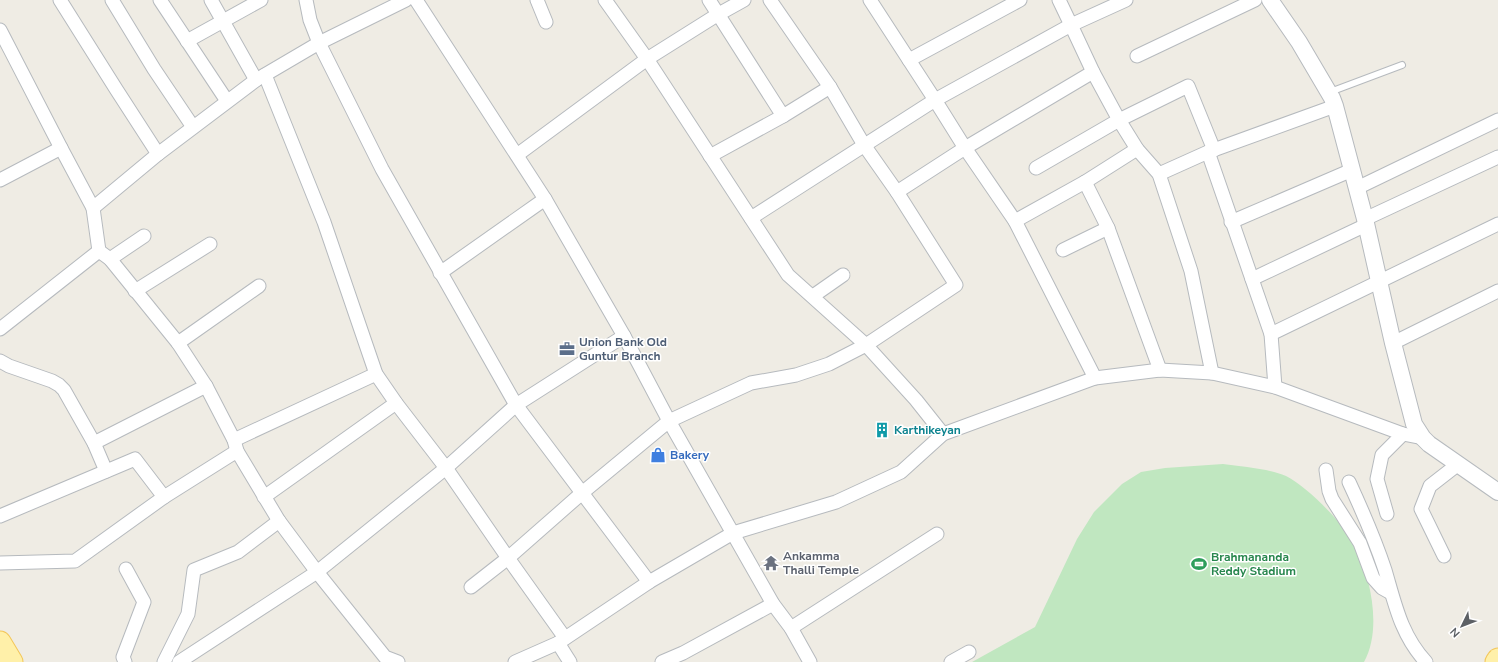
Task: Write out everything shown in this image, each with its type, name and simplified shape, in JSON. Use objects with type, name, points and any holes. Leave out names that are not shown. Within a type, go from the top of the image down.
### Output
[{"type":"main road","points":[[0,642],[12,662]]},
{"type":"street","points":[[60,0],[158,154]]},
{"type":"street","points":[[112,0],[192,127]]},
{"type":"street","points":[[160,0],[227,101]]},
{"type":"street","points":[[211,0],[222,21],[260,78],[324,222],[376,374],[396,403],[446,468],[508,558],[562,641],[570,662]]},
{"type":"street","points":[[187,41],[261,0]]},
{"type":"street","points":[[306,0],[310,20],[319,43],[382,169],[516,405],[649,582]]},
{"type":"street","points":[[416,0],[545,199],[624,336],[668,421],[734,533],[773,604],[791,628],[810,662]]},
{"type":"street","points":[[536,0],[546,22]]},
{"type":"street","points":[[709,0],[717,15],[783,116]]},
{"type":"street","points":[[517,154],[647,59],[717,15],[744,0]]},
{"type":"street","points":[[471,587],[508,558],[582,493],[668,421],[752,383],[796,375],[829,364],[866,345],[956,284],[897,192],[864,145],[830,87],[770,0]]},
{"type":"street","points":[[909,60],[1020,0]]},
{"type":"street","points":[[1059,0],[1093,72],[1119,120],[1137,149],[1159,174],[1191,271],[1212,373]]},
{"type":"street","points":[[751,218],[935,100],[1071,25],[1126,0]]},
{"type":"street","points":[[1137,56],[1255,0]]},
{"type":"street","points":[[1270,0],[1299,42],[1332,99],[1366,222],[1393,342],[1414,424],[1423,438],[1458,465],[1498,492]]},
{"type":"street","points":[[93,208],[192,127],[260,78],[319,43],[401,1]]},
{"type":"street","points":[[609,1],[788,275],[866,345],[916,400],[943,434]]},
{"type":"street","points":[[873,1],[965,148],[1015,221],[1095,378]]},
{"type":"street","points":[[0,30],[93,208],[104,255],[178,344],[206,386],[236,446],[279,521],[317,572],[385,656],[398,662]]},
{"type":"street","points":[[897,192],[965,148],[1093,72]]},
{"type":"street","points":[[1036,168],[1119,120],[1188,86],[1211,151],[1231,222],[1271,334],[1275,387]]},
{"type":"street","points":[[710,156],[783,116],[830,87]]},
{"type":"street","points":[[1159,174],[1332,99]]},
{"type":"street","points":[[1357,188],[1498,120]]},
{"type":"street","points":[[0,180],[61,148]]},
{"type":"street","points":[[1015,221],[1085,182],[1137,149]]},
{"type":"street","points":[[1252,279],[1498,157]]},
{"type":"street","points":[[1231,222],[1352,170]]},
{"type":"street","points":[[1085,182],[1108,228],[1160,370]]},
{"type":"street","points":[[440,273],[545,199]]},
{"type":"street","points":[[1271,334],[1498,224]]},
{"type":"street","points":[[1063,250],[1108,228]]},
{"type":"street","points":[[0,329],[104,255],[144,236]]},
{"type":"street","points":[[134,291],[210,244]]},
{"type":"street","points":[[813,296],[843,275]]},
{"type":"street","points":[[178,344],[259,286]]},
{"type":"street","points":[[1393,342],[1498,291]]},
{"type":"street","points":[[179,662],[317,572],[446,468],[516,405],[624,336]]},
{"type":"street","points":[[0,361],[9,366],[59,384],[64,390],[94,443],[106,471]]},
{"type":"street","points":[[515,662],[562,641],[649,582],[734,533],[836,502],[901,472],[943,434],[1095,378],[1160,370],[1212,373],[1275,387],[1403,434],[1423,438]]},
{"type":"street","points":[[0,563],[75,561],[236,446],[376,374]]},
{"type":"street","points":[[94,443],[206,386]]},
{"type":"street","points":[[264,497],[396,403]]},
{"type":"street","points":[[1387,514],[1377,479],[1378,473],[1382,455],[1403,434]]},
{"type":"street","points":[[0,516],[136,459],[164,497]]},
{"type":"street","points":[[1444,556],[1421,509],[1430,486],[1458,465]]},
{"type":"street","points":[[1326,470],[1329,491],[1332,499],[1358,538],[1373,578],[1382,588],[1391,593]]},
{"type":"street","points":[[1349,482],[1382,562],[1405,632],[1411,644],[1426,662]]},
{"type":"street","points":[[164,662],[188,614],[194,570],[238,552],[279,521]]},
{"type":"street","points":[[791,628],[937,534]]},
{"type":"street","points":[[125,662],[123,657],[144,602],[126,568]]},
{"type":"street","points":[[662,662],[683,653],[773,604]]},
{"type":"street","points":[[951,662],[969,652]]},
{"type":"lane","points":[[1332,99],[1402,65]]},
{"type":"green space","name":"Brahmananda Reddy Stadium","points":[[1223,464],[1263,469],[1286,476],[1295,481],[1315,497],[1344,528],[1356,547],[1370,589],[1373,620],[1372,635],[1364,662],[972,662],[1035,627],[1077,539],[1094,512],[1122,484],[1141,472],[1165,468]]},
{"type":"place","name":"Union Bank Old Guntur Branch","points":[[567,349]]},
{"type":"place","name":"Karthikeyan","points":[[882,430]]},
{"type":"place","name":"Bakery","points":[[658,455]]},
{"type":"place","name":"Ankamma Thalli Temple","points":[[771,563]]},
{"type":"place","name":"Brahmananda Reddy Stadium","points":[[1199,564]]}]
